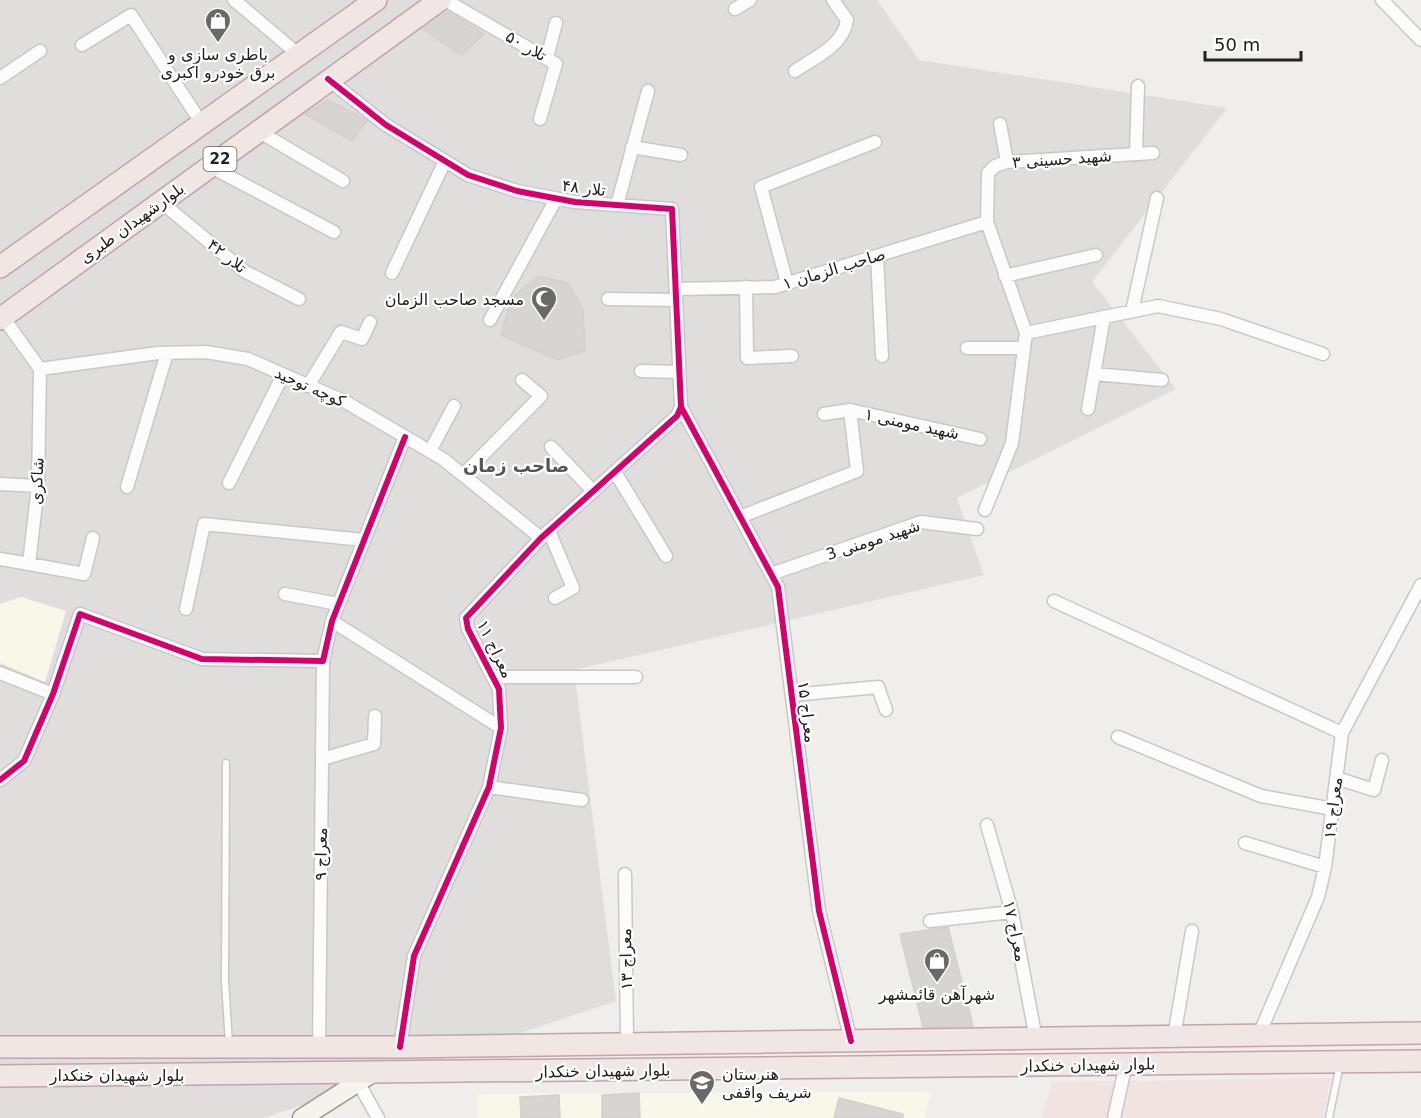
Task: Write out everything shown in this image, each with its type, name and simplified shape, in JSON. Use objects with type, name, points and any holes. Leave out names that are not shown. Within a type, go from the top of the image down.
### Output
[{"type":"highway","name":"22","points":[[0,267],[376,0]]},
{"type":"highway","name":"بلوارشهیدان طبری","points":[[2,318],[328,79],[440,0]]},
{"type":"highway","name":"بلوار شهیدان خنکدار","points":[[0,1047],[400,1047],[1421,1034]]},
{"type":"highway","name":"بلوار شهیدان خنکدار","points":[[0,1076],[364,1078],[1421,1061]]},
{"type":"main road","points":[[302,1118],[364,1078]]},
{"type":"street","points":[[234,0],[299,55]]},
{"type":"street","name":"تلار ۵۰","points":[[445,0],[556,64],[540,119]]},
{"type":"street","points":[[735,9],[750,0]]},
{"type":"street","points":[[795,71],[838,40],[846,30],[847,20],[833,0]]},
{"type":"street","points":[[1382,0],[1421,40]]},
{"type":"street","points":[[82,45],[131,15],[202,124]]},
{"type":"street","points":[[547,58],[555,23]]},
{"type":"street","points":[[0,78],[40,51]]},
{"type":"street","name":"تلار ۴۸","points":[[328,79],[386,125],[468,175],[517,191],[556,199],[672,208],[681,406]]},
{"type":"street","points":[[1136,154],[1138,86]]},
{"type":"street","points":[[617,205],[648,92]]},
{"type":"street","points":[[1000,124],[1007,162]]},
{"type":"street","points":[[258,130],[342,181]]},
{"type":"street","points":[[787,283],[761,187],[875,142]]},
{"type":"street","points":[[632,147],[681,155]]},
{"type":"street","name":"شهید حسینی ۳","points":[[987,222],[988,173],[996,166],[1007,162],[1153,153]]},
{"type":"street","points":[[392,273],[445,161]]},
{"type":"street","points":[[209,166],[334,232]]},
{"type":"street","points":[[1132,311],[1157,198]]},
{"type":"street","points":[[490,320],[556,199]]},
{"type":"street","name":"تلار ۴۲","points":[[161,202],[244,271],[299,299]]},
{"type":"street","points":[[985,510],[1012,443],[1026,333],[987,222]]},
{"type":"street","name":"صاحب الزمان ۱","points":[[608,299],[775,287],[987,222]]},
{"type":"street","points":[[1005,276],[1096,255]]},
{"type":"street","points":[[877,256],[882,356]]},
{"type":"street","points":[[746,288],[747,358],[792,356]]},
{"type":"street","points":[[1026,333],[1158,306],[1221,319],[1323,354]]},
{"type":"street","points":[[1088,409],[1104,317]]},
{"type":"street","points":[[2,318],[40,369]]},
{"type":"street","points":[[308,386],[341,332],[362,339],[370,322]]},
{"type":"street","points":[[967,348],[1024,348]]},
{"type":"street","name":"کوچه توحید","points":[[40,369],[167,353],[206,352],[237,357],[344,401],[430,451],[545,535]]},
{"type":"street","points":[[128,487],[167,353]]},
{"type":"street","name":"شاکری","points":[[29,564],[38,486],[40,369]]},
{"type":"street","points":[[641,370],[679,372]]},
{"type":"street","points":[[1095,374],[1162,380]]},
{"type":"street","points":[[229,483],[283,375]]},
{"type":"street","points":[[463,475],[541,396],[522,380]]},
{"type":"street","points":[[430,451],[454,406]]},
{"type":"street","name":"معراج ۱۱","points":[[400,1047],[414,956],[489,788],[501,728],[502,707],[494,677],[468,629],[466,618],[545,535],[677,416],[681,406]]},
{"type":"street","name":"معراج ۱۵","points":[[681,406],[778,587],[819,911],[851,1041]]},
{"type":"street","points":[[824,414],[850,410]]},
{"type":"street","name":"شهید مومنی ۱","points":[[740,517],[857,471],[850,410],[980,439]]},
{"type":"street","name":"معراج ۹","points":[[319,1047],[323,662],[338,604],[405,437]]},
{"type":"street","points":[[551,447],[593,491]]},
{"type":"street","points":[[615,472],[666,556]]},
{"type":"street","points":[[0,484],[38,486]]},
{"type":"street","name":"شهید مومنی 3","points":[[771,574],[921,522],[977,529]]},
{"type":"street","points":[[186,609],[204,524],[364,540]]},
{"type":"street","points":[[545,535],[573,588],[555,598]]},
{"type":"street","points":[[0,559],[84,574],[93,538]]},
{"type":"street","name":"معراج ۱۹","points":[[1258,1037],[1318,897],[1325,867],[1342,733],[1421,585]]},
{"type":"street","points":[[285,594],[338,604]]},
{"type":"street","points":[[1054,601],[1342,733]]},
{"type":"street","points":[[0,780],[24,761],[53,694],[80,614],[202,659],[323,662]]},
{"type":"street","points":[[332,621],[501,728]]},
{"type":"street","points":[[0,673],[53,694]]},
{"type":"street","points":[[494,677],[636,676]]},
{"type":"street","points":[[792,695],[878,687],[886,710]]},
{"type":"street","points":[[322,759],[374,744],[375,716]]},
{"type":"street","points":[[1118,737],[1261,796],[1333,809]]},
{"type":"street","points":[[1336,778],[1374,790],[1382,760]]},
{"type":"street","points":[[489,788],[582,800]]},
{"type":"street","name":"معراج ۱۷","points":[[987,825],[1012,912],[1036,1039]]},
{"type":"street","points":[[1245,843],[1325,867]]},
{"type":"street","name":"معراج ۱۳","points":[[625,874],[627,1043]]},
{"type":"street","points":[[930,921],[1012,912]]},
{"type":"street","points":[[1174,1037],[1191,931]]},
{"type":"street","points":[[1114,1118],[1126,1064]]},
{"type":"street","points":[[364,1078],[378,1118]]},
{"type":"lane","points":[[226,763],[225,981],[229,1047]]},
{"type":"lane","points":[[1329,1118],[1340,1064]]},
{"type":"shaded area","points":[[0,0],[877,0],[919,60],[1227,108],[1092,282],[1176,389],[957,498],[984,575],[574,670],[616,1001],[264,1118],[0,1118]]},
{"type":"shaded area","points":[[21,597],[66,611],[45,682],[0,663],[0,604]]},
{"type":"shaded area","points":[[1331,1078],[1323,1118],[1042,1118],[1052,1082]]},
{"type":"shaded area","name":"هنرستان شریف واقفی","points":[[931,1092],[924,1118],[477,1118],[477,1094]]},
{"type":"building","points":[[448,12],[484,34],[461,55],[423,29]]},
{"type":"building","points":[[328,100],[367,120],[352,141],[305,114]]},
{"type":"building","name":"مسجد صاحب الزمان","points":[[538,276],[568,283],[583,310],[585,351],[557,360],[501,335],[511,299]]},
{"type":"building","name":"شهرآهن قائمشهر","points":[[948,927],[973,1026],[923,1027],[900,934]]},
{"type":"building","points":[[639,1093],[640,1118],[602,1118],[602,1095]]},
{"type":"building","points":[[559,1095],[560,1118],[521,1118],[520,1097]]},
{"type":"building","points":[[839,1098],[903,1114],[903,1118],[834,1118]]},
{"type":"cycle path","points":[[328,79],[386,125],[468,175],[517,191],[575,202],[672,209],[681,407],[677,416],[541,538],[466,618],[468,629],[499,689],[501,728],[489,787],[414,956],[400,1047]]},
{"type":"cycle path","points":[[681,407],[778,587],[819,911],[851,1041]]},
{"type":"cycle path","points":[[0,780],[24,761],[53,694],[80,614],[202,659],[323,661],[332,621],[405,437]]},
{"type":"place","name":"باطری سازی و برق خودرو اکبری","points":[[218,44]]},
{"type":"place","name":"مسجد صاحب الزمان","points":[[544,322]]},
{"type":"place","name":"شهرآهن قائمشهر","points":[[937,984]]},
{"type":"place","name":"هنرستان شریف واقفی","points":[[702,1106]]},
{"type":"district","name":"صاحب زمان","points":[[516,465]]}]
